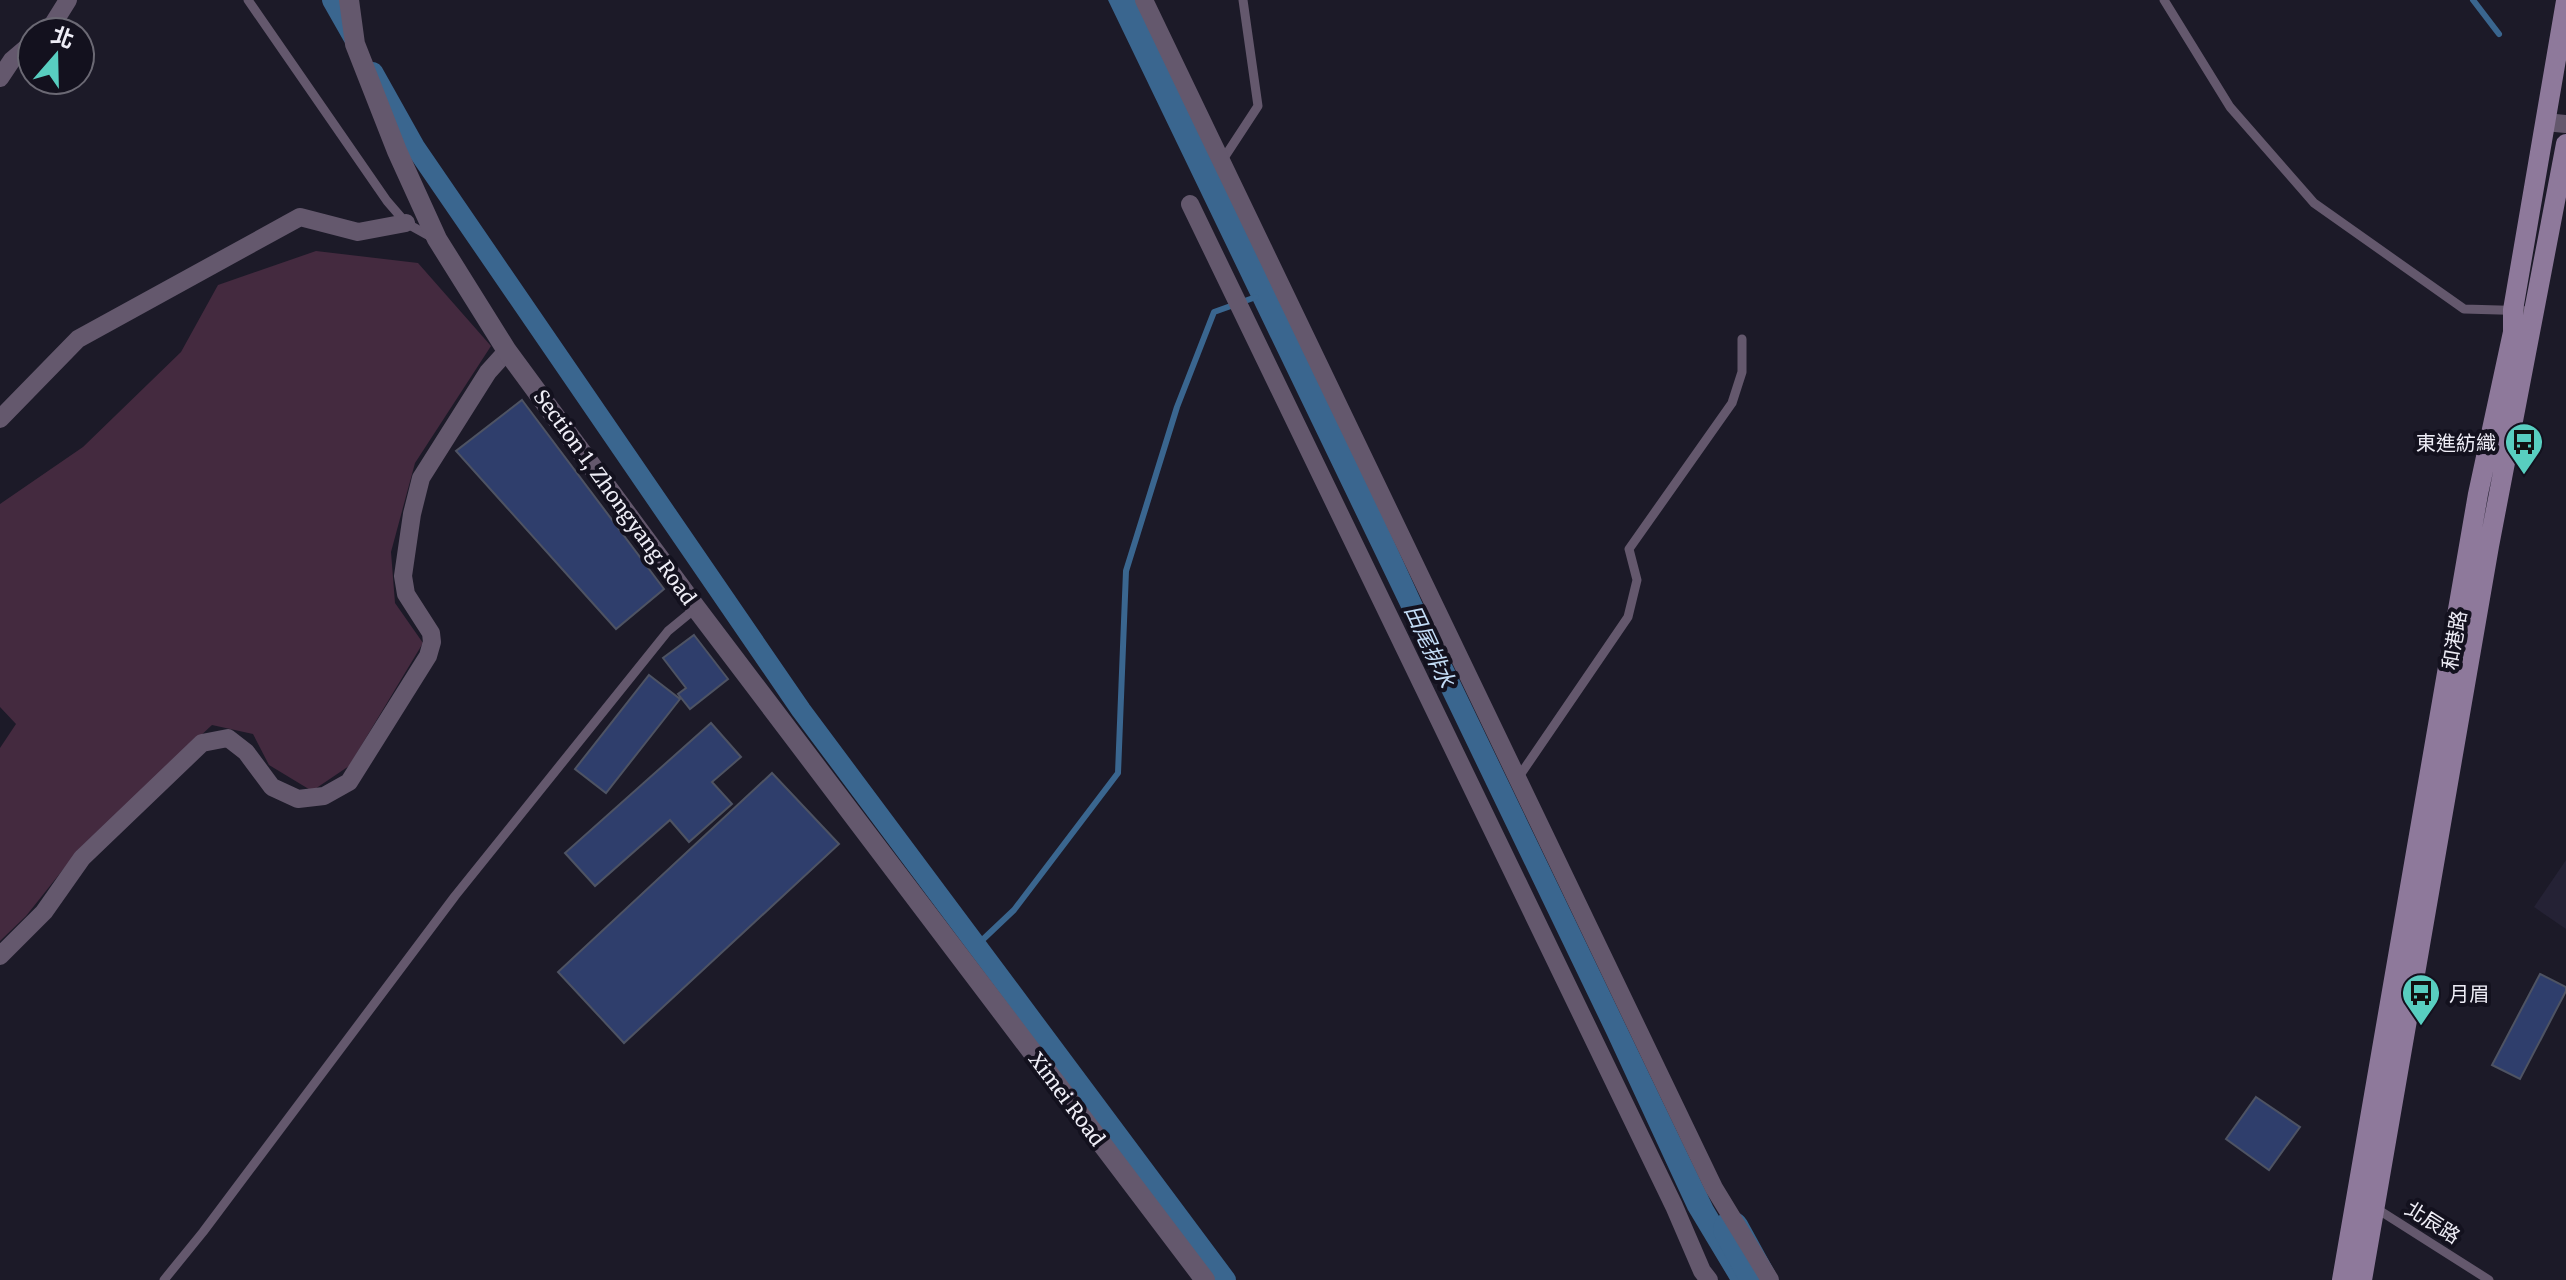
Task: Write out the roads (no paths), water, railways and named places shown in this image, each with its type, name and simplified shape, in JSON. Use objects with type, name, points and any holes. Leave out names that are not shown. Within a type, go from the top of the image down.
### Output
[{"type":"main road","name":"和港路","points":[[2342,1280],[2478,494],[2513,332],[2513,310],[2566,1]]},
{"type":"main road","name":"和港路","points":[[2362,1280],[2489,546],[2566,144]]},
{"type":"street","name":"Section 1, Zhongyang Road","points":[[349,0],[355,44],[397,151],[437,239],[507,351],[930,918]]},
{"type":"street","points":[[1144,0],[1714,1188],[1770,1280]]},
{"type":"street","points":[[0,78],[16,57]]},
{"type":"street","points":[[2545,122],[2566,124]]},
{"type":"street","points":[[1190,204],[1709,1280]]},
{"type":"street","points":[[0,419],[78,339],[300,217],[358,232],[406,223]]},
{"type":"street","points":[[0,956],[44,912],[82,858],[202,743],[228,738],[246,752],[272,787],[298,799],[324,796],[349,782],[428,656],[432,642],[431,633],[406,594],[403,576],[421,478],[488,372],[507,351]]},
{"type":"street","name":"Ximei Road","points":[[930,918],[1205,1280]]},
{"type":"lane","points":[[248,0],[387,201],[406,223],[437,239]]},
{"type":"lane","points":[[1222,161],[1258,106],[1243,0]]},
{"type":"lane","points":[[2164,0],[2230,107],[2314,203],[2464,309],[2534,311]]},
{"type":"lane","points":[[1518,778],[1628,617],[1637,580],[1629,549],[1732,403],[1742,372],[1742,339]]},
{"type":"lane","points":[[164,1280],[455,896],[668,631],[696,608]]},
{"type":"lane","name":"北辰路","points":[[2354,1209],[2375,1207],[2489,1280]]},
{"type":"water","points":[[1108,0],[1137,0],[1282,296],[1422,602],[1713,1206],[1757,1280],[1730,1280],[1688,1210],[1607,1035]]},
{"type":"waterway","points":[[332,0],[353,37]]},
{"type":"waterway","points":[[2473,0],[2499,34]]},
{"type":"waterway","points":[[373,72],[415,147],[801,710],[1226,1280]]},
{"type":"waterway","points":[[976,946],[1014,910],[1118,773],[1126,571],[1177,407],[1214,312],[1256,297]]},
{"type":"waterway","name":"田尾排水","points":[[1731,1229],[1759,1280]]},
{"type":"place","name":"東進紡織","points":[[2524,476]]},
{"type":"place","name":"月眉","points":[[2421,1027]]}]
